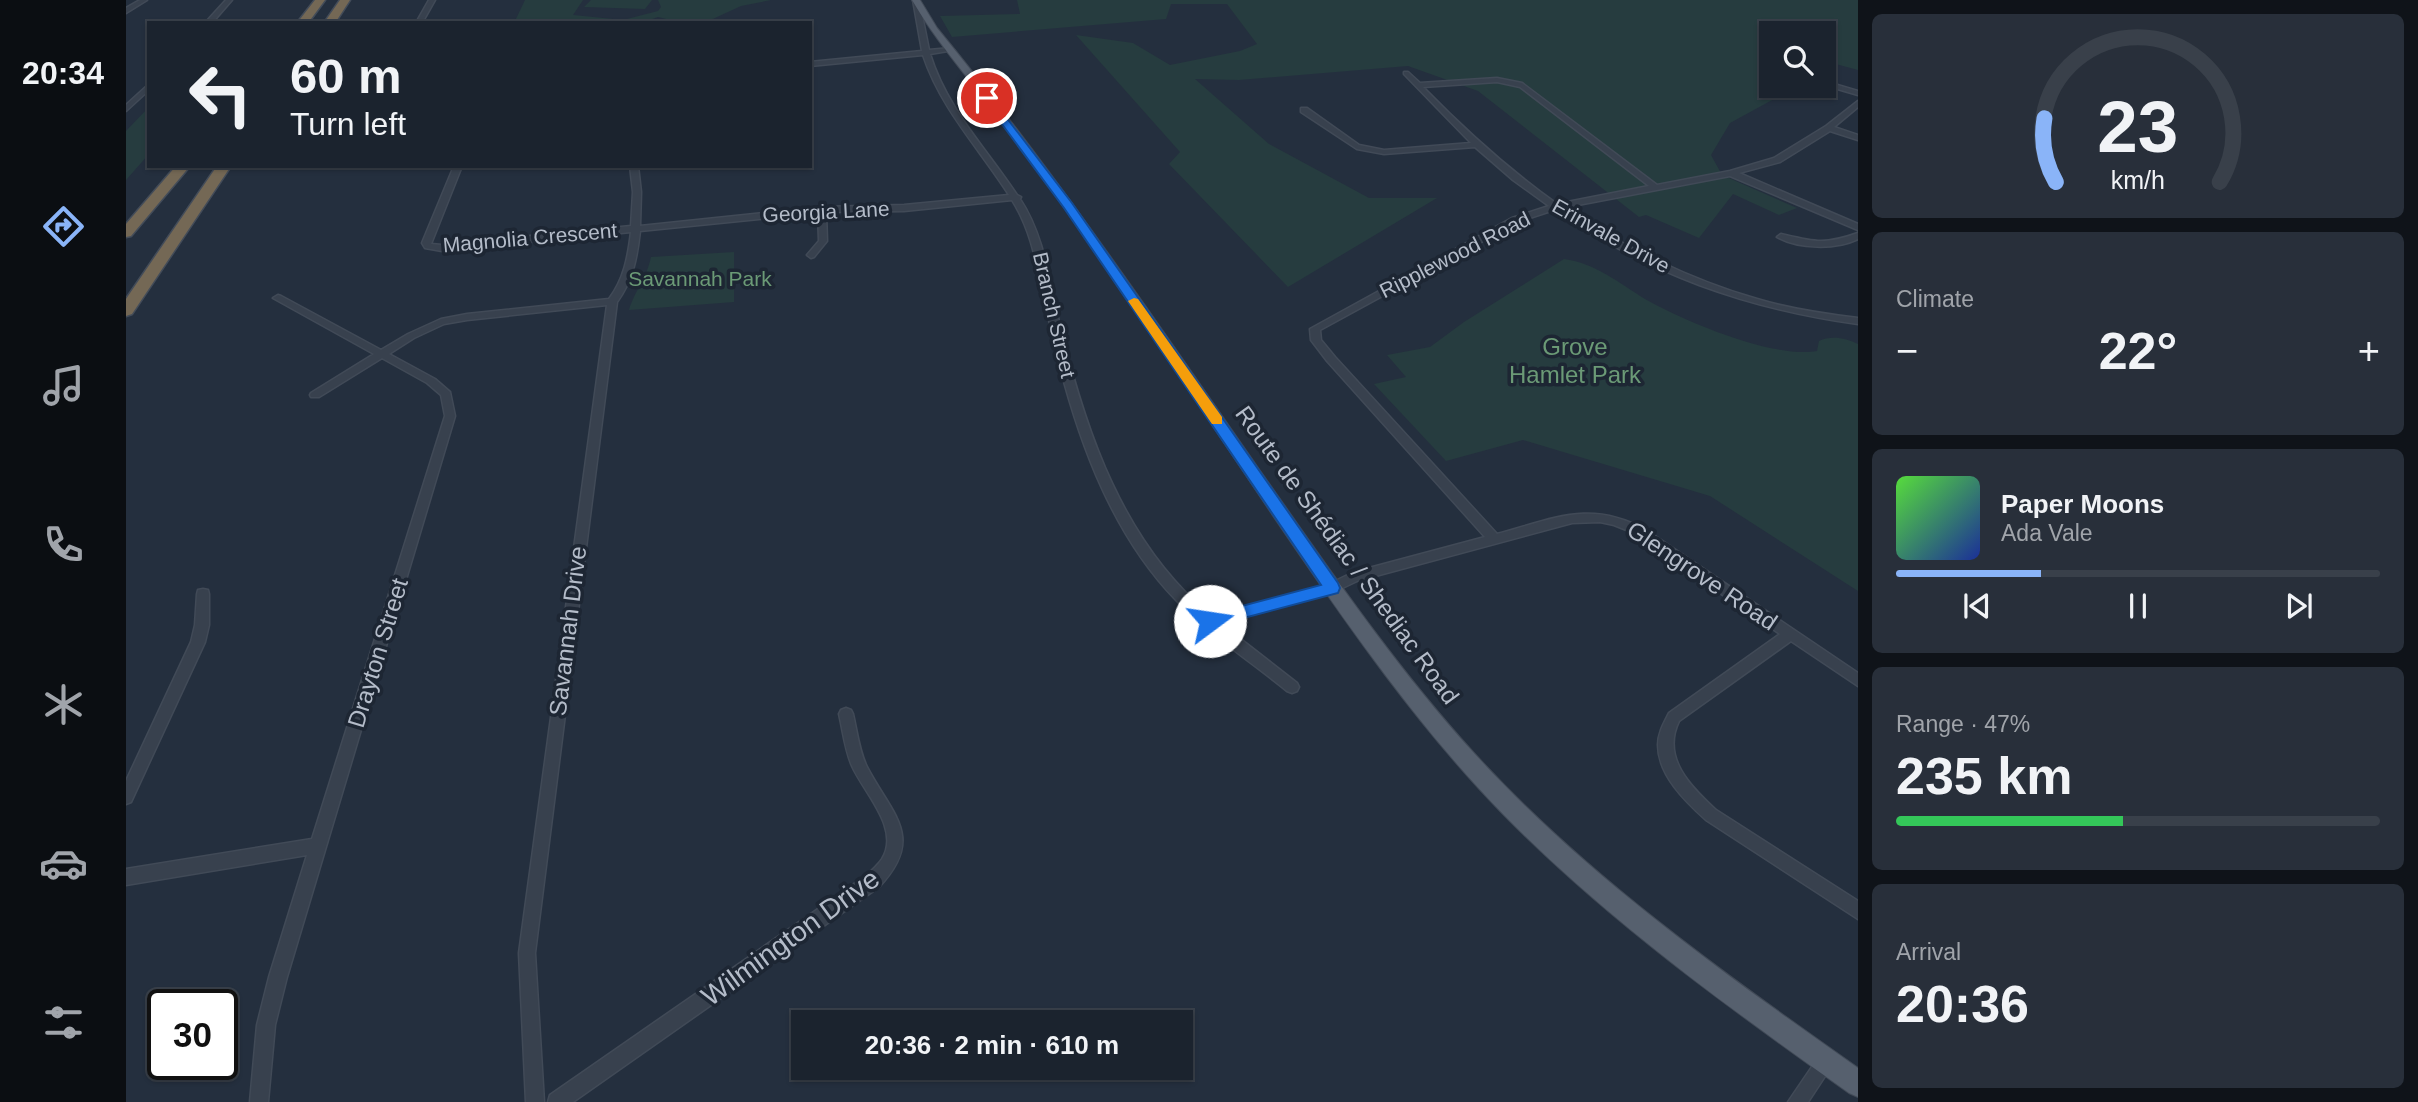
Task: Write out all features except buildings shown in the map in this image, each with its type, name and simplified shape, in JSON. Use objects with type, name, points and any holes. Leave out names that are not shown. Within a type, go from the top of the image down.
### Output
[{"type":"highway","points":[[304,21],[320,0]]},
{"type":"highway","points":[[329,21],[345,0]]},
{"type":"highway","points":[[126,311],[223,168]]},
{"type":"highway","points":[[126,217],[181,170]]},
{"type":"highway","points":[[126,233],[181,170]]},
{"type":"main road","name":"Route de Shédiac / Shediac Road","points":[[916,0],[933,29],[1068,206],[1332,588],[1466,758],[1522,817],[1606,896],[1664,945],[1858,1084]]},
{"type":"street","points":[[126,11],[145,0]]},
{"type":"street","points":[[210,21],[229,0]]},
{"type":"street","points":[[420,21],[432,0]]},
{"type":"street","name":"Branch Street","points":[[916,0],[918,25],[926,54],[942,94],[953,114],[1017,197],[1036,239],[1065,371],[1091,450],[1126,522],[1153,565],[1210,621],[1292,687]]},
{"type":"street","points":[[812,64],[951,50]]},
{"type":"street","name":"Erinvale Drive","points":[[1406,73],[1477,145],[1555,207],[1633,251],[1712,288],[1788,310],[1858,321]]},
{"type":"street","points":[[1418,85],[1497,80],[1522,85],[1656,188]]},
{"type":"street","points":[[1836,87],[1858,93]]},
{"type":"street","points":[[126,109],[147,88]]},
{"type":"street","name":"Ripplewood Road","points":[[1494,539],[1331,359],[1316,340],[1315,329],[1515,220],[1555,207],[1731,173],[1777,160],[1829,128],[1858,103]]},
{"type":"street","points":[[1304,110],[1357,147],[1384,152],[1477,145]]},
{"type":"street","points":[[1829,128],[1858,138]]},
{"type":"street","name":"Magnolia Crescent","points":[[457,168],[426,243],[428,246],[442,248],[635,228]]},
{"type":"street","name":"Savannah Drive","points":[[536,1102],[527,953],[612,302],[625,284],[630,266],[639,185],[635,168]]},
{"type":"street","points":[[1731,173],[1858,227]]},
{"type":"street","name":"Georgia Lane","points":[[635,228],[822,210],[904,208],[1017,197]]},
{"type":"street","points":[[811,255],[824,241],[822,210]]},
{"type":"street","points":[[1781,237],[1824,246],[1844,244],[1858,236]]},
{"type":"street","name":"Drayton Street","points":[[259,1102],[271,1002],[450,416],[449,399],[442,389],[278,298]]},
{"type":"street","points":[[314,395],[422,330],[448,320],[612,302]]},
{"type":"street","name":"Glengrove Road","points":[[1332,588],[1353,577],[1494,539],[1584,517],[1606,517],[1642,533],[1858,680]]},
{"type":"street","points":[[1210,621],[1332,588]]},
{"type":"street","points":[[126,797],[198,642],[202,625],[203,594]]},
{"type":"street","points":[[1789,635],[1674,718],[1666,728],[1664,740],[1667,758],[1676,778],[1691,798],[1710,815],[1858,911]]},
{"type":"street","name":"Wilmington Drive","points":[[557,1102],[873,881],[887,866],[896,839],[894,824],[863,772],[846,714]]},
{"type":"street","points":[[126,877],[318,846]]},
{"type":"street","points":[[1797,1102],[1826,1062]]},
{"type":"green space","points":[[525,0],[583,0],[573,15],[623,20],[658,11],[661,7],[658,0],[771,0],[741,6],[708,21],[674,21],[658,17],[647,21],[515,21]]},
{"type":"green space","points":[[591,0],[652,0],[645,9],[584,7]]},
{"type":"green space","points":[[1017,0],[1858,0],[1858,70],[1836,64],[1836,21],[1759,21],[1759,98],[1776,98],[1730,123],[1711,155],[1722,175],[1797,208],[1779,215],[1733,194],[1699,238],[1646,215],[1639,217],[1478,91],[1408,66],[1239,80],[1195,79],[1269,144],[1369,198],[1437,198],[1288,287],[1169,164],[1180,152],[1076,35],[1133,43],[1170,65],[1240,51],[1257,44],[1227,4],[1171,4],[1166,19],[952,37],[940,16],[1020,14]]},
{"type":"green space","points":[[147,109],[147,156],[126,180],[126,131]]},
{"type":"green space","name":"Savannah Park","points":[[734,252],[734,302],[629,310],[651,257]]},
{"type":"green space","name":"Grove Hamlet Park","points":[[1564,259],[1596,269],[1682,318],[1754,344],[1799,352],[1817,351],[1819,341],[1828,338],[1844,339],[1858,344],[1858,591],[1710,496],[1523,440],[1446,461],[1374,384],[1406,377],[1387,355],[1430,347],[1464,322]]},
{"type":"slow traffic","points":[[1134,301],[1217,421]]},
{"type":"route","points":[[987,98],[1068,206],[1332,588],[1210,621]]}]
